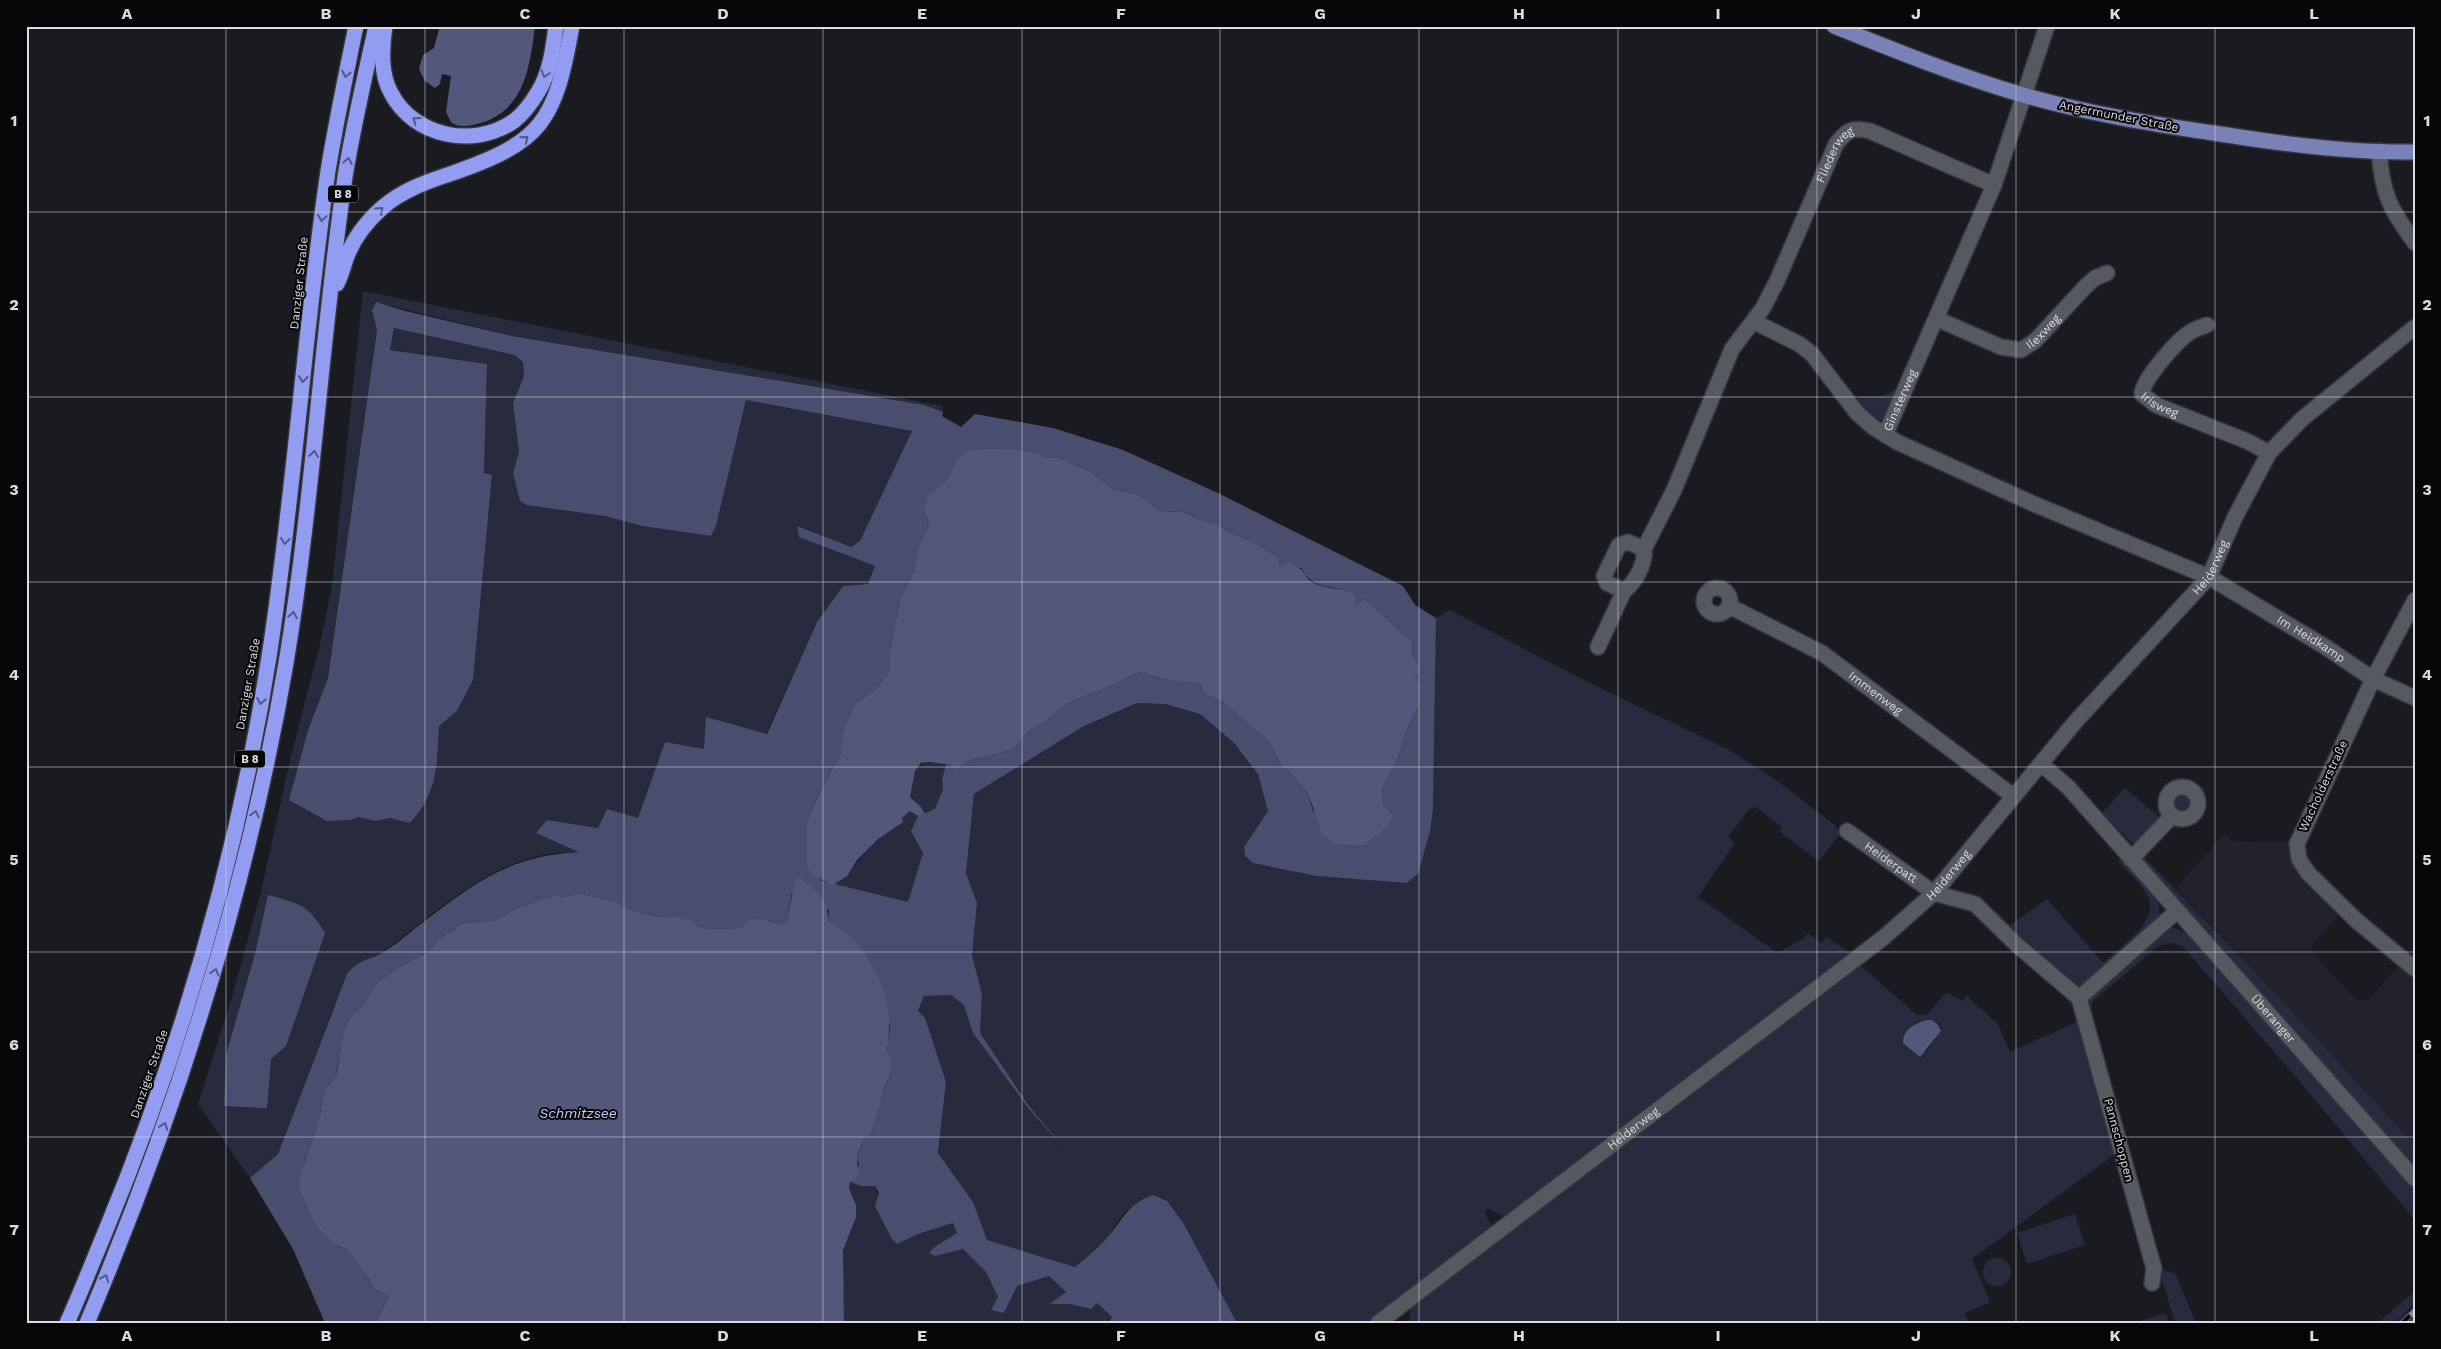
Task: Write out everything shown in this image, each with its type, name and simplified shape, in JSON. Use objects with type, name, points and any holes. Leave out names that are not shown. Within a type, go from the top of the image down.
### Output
[{"type":"highway","name":"Danziger Straße","points":[[67,1323],[128,1176],[159,1093],[214,913],[239,811],[270,650],[283,562],[326,187],[356,26]]},
{"type":"highway","name":"B 8","points":[[87,1323],[176,1095],[224,940],[270,750],[300,566],[345,174],[376,26]]},
{"type":"highway","points":[[386,26],[383,65],[391,94],[399,105],[425,127],[452,136],[465,137],[491,132],[514,121],[524,110],[539,91],[546,76],[556,26]]},
{"type":"highway","points":[[330,296],[361,231],[382,207],[412,187],[481,163],[509,150],[519,144],[538,127],[549,112],[556,95],[565,66],[572,26]]},
{"type":"main road","name":"Angermunder Straße","points":[[1834,26],[1884,48],[2023,95],[2163,126],[2254,140],[2342,150],[2415,152]]},
{"type":"street","name":"Ginsterweg","points":[[2046,26],[1994,185],[1885,435],[2034,504],[2209,577]]},
{"type":"street","name":"Fliederweg","points":[[1598,647],[1624,591],[1630,586],[1645,557],[1644,549],[1674,490],[1732,349],[1763,308],[1777,281],[1836,144],[1844,134],[1857,128],[1870,131],[1994,185]]},
{"type":"street","points":[[2379,151],[2381,175],[2386,197],[2415,243]]},
{"type":"street","name":"Ilexweg","points":[[1936,319],[2002,347],[2021,350],[2034,341],[2086,286],[2095,278],[2107,273]]},
{"type":"street","points":[[1753,321],[1799,344],[1812,354],[1857,413],[1885,435]]},
{"type":"street","name":"Irisweg","points":[[2207,325],[2189,332],[2150,375],[2142,388],[2142,394],[2156,405],[2249,442],[2269,453]]},
{"type":"street","name":"Heiderweg","points":[[1378,1323],[1883,938],[1934,893],[2093,702],[2209,577],[2235,517],[2269,453],[2302,419],[2415,327]]},
{"type":"street","points":[[1624,591],[1607,583],[1604,576],[1619,545],[1628,542],[1644,549]]},
{"type":"street","name":"Im Heidkamp","points":[[2209,577],[2324,646],[2373,679],[2415,698]]},
{"type":"street","name":"Wacholderstraße","points":[[2415,600],[2373,679],[2298,837],[2297,853],[2308,873],[2344,909],[2415,969]]},
{"type":"street","name":"Immenweg","points":[[1729,606],[1822,653],[2013,796]]},
{"type":"street","name":"Überanger","points":[[2041,764],[2068,787],[2415,1179]]},
{"type":"street","points":[[2132,859],[2172,816]]},
{"type":"street","name":"Heiderpatt","points":[[1847,831],[1934,893]]},
{"type":"street","points":[[1934,893],[1975,904],[2017,946],[2079,998],[2177,910]]},
{"type":"street","name":"Pannschoppen","points":[[2079,998],[2154,1268],[2152,1283]]},
{"type":"shaded area","points":[[363,291],[942,406],[943,412],[924,405],[512,336],[375,302],[372,310],[377,330],[328,678],[308,730],[289,800],[350,820],[359,817],[375,821],[390,818],[410,822],[426,800],[431,789],[438,753],[439,726],[457,711],[473,680],[492,475],[484,473],[487,364],[390,350],[394,328],[514,355],[523,362],[524,376],[513,403],[519,452],[513,473],[605,516],[642,526],[711,536],[716,526],[746,400],[912,431],[860,541],[851,547],[797,527],[799,537],[875,566],[868,584],[843,586],[817,622],[766,734],[704,749],[665,742],[638,818],[607,809],[598,828],[547,820],[580,852],[549,854],[503,868],[461,893],[382,953],[374,956],[335,1004],[278,1154],[250,1178],[198,1104],[232,997],[261,892],[291,756],[320,644],[332,586]]},
{"type":"shaded area","points":[[376,302],[405,311],[512,336],[924,405],[943,412],[942,416],[961,427],[975,414],[1053,428],[1123,450],[1218,493],[1403,586],[1415,605],[1436,618],[1433,809],[1430,832],[1418,874],[1407,883],[1317,876],[1253,863],[1245,856],[1244,847],[1268,811],[1258,774],[1234,743],[1200,714],[1165,704],[1137,703],[1084,726],[974,794],[966,873],[977,903],[972,955],[982,994],[980,1033],[1029,1106],[1065,1149],[1029,1109],[973,1033],[964,1005],[951,995],[924,996],[918,1011],[925,1018],[946,1082],[938,1153],[973,1202],[987,1240],[1075,1267],[1102,1244],[1137,1203],[1153,1195],[1167,1201],[1184,1224],[1237,1323],[1109,1323],[1112,1317],[1097,1303],[1091,1309],[1070,1304],[1050,1304],[1066,1292],[1049,1276],[1017,1286],[1004,1313],[991,1310],[998,1297],[986,1272],[963,1249],[935,1256],[929,1253],[936,1246],[957,1233],[953,1223],[918,1234],[897,1244],[892,1239],[875,1206],[879,1193],[875,1186],[861,1186],[850,1182],[859,1165],[857,1156],[864,1140],[871,1134],[880,1107],[883,1090],[891,1072],[887,1053],[890,1025],[838,927],[828,921],[829,910],[792,892],[787,921],[780,925],[763,919],[742,928],[707,929],[698,926],[691,920],[675,916],[657,917],[632,910],[617,902],[578,893],[564,897],[555,895],[519,907],[496,920],[464,923],[457,926],[453,932],[447,933],[437,941],[427,953],[402,965],[378,982],[363,1004],[363,1007],[353,1016],[346,1030],[334,1082],[327,1088],[323,1096],[319,1120],[304,1163],[311,1213],[317,1228],[334,1244],[346,1249],[368,1277],[373,1288],[389,1297],[375,1323],[325,1323],[293,1249],[250,1178],[278,1154],[347,974],[359,963],[382,953],[459,895],[494,874],[513,865],[533,859],[579,852],[536,833],[547,820],[598,828],[607,809],[638,818],[665,742],[704,749],[706,717],[767,734],[817,622],[843,586],[868,584],[875,566],[799,537],[797,526],[851,547],[860,541],[912,431],[746,400],[716,526],[711,536],[642,526],[605,516],[527,505],[520,501],[513,473],[519,452],[513,403],[524,376],[523,362],[514,355],[394,328],[390,350],[487,364],[484,473],[492,475],[473,680],[457,711],[439,726],[438,753],[431,789],[426,801],[410,823],[390,818],[375,821],[359,817],[350,820],[327,821],[289,800],[308,730],[328,678],[377,330],[372,310]],"holes":[[[1038,453],[1045,458],[1059,458],[1091,472],[1113,489],[1139,495],[1160,511],[1184,512],[1197,519],[1217,524],[1227,531],[1257,544],[1279,558],[1280,567],[1301,568],[1306,576],[1318,584],[1354,594],[1355,605],[1364,599],[1412,641],[1413,658],[1418,663],[1415,678],[1419,704],[1408,727],[1398,758],[1382,789],[1384,807],[1313,811],[1308,793],[1289,771],[1283,768],[1269,742],[1222,701],[1205,695],[1200,684],[1168,680],[1141,672],[1068,703],[1045,722],[1030,730],[1012,750],[968,761],[955,771],[950,765],[946,765],[942,779],[943,789],[935,809],[918,816],[911,831],[923,853],[908,902],[822,881],[807,867],[807,821],[841,753],[855,704],[877,688],[890,671],[890,650],[900,599],[913,573],[919,545],[929,525],[925,509],[927,500],[948,480],[956,460]]]},
{"type":"shaded area","points":[[1894,390],[1897,391],[1887,414],[1881,420],[1873,417],[1857,401],[1860,396],[1883,396]]},
{"type":"shaded area","points":[[1450,610],[1586,681],[1731,751],[1776,780],[1836,826],[1839,835],[1819,861],[1780,832],[1782,827],[1756,807],[1749,809],[1728,837],[1735,843],[1698,897],[1778,953],[1804,938],[1808,933],[1822,943],[1826,937],[1854,955],[1505,1218],[1488,1208],[1485,1212],[1492,1229],[1375,1323],[1237,1323],[1184,1224],[1141,1199],[1123,1214],[1106,1240],[1075,1267],[986,1240],[973,1202],[938,1153],[946,1082],[918,1011],[924,996],[951,995],[965,1005],[973,1033],[1029,1109],[1056,1138],[1029,1106],[980,1033],[982,994],[972,955],[977,903],[966,873],[974,794],[1084,726],[1137,703],[1165,704],[1200,714],[1234,743],[1258,774],[1268,811],[1245,847],[1317,876],[1408,883],[1418,874],[1430,832],[1433,809],[1436,618]]},
{"type":"shaded area","points":[[929,762],[946,765],[942,779],[943,788],[935,809],[925,814],[921,807],[910,797],[916,770]]},
{"type":"shaded area","points":[[2125,788],[2164,821],[2138,843],[2131,842],[2102,813]]},
{"type":"shaded area","points":[[2182,791],[2191,794],[2194,803],[2191,812],[2182,815],[2173,812],[2170,803],[2173,794]]},
{"type":"shaded area","points":[[910,811],[918,816],[911,831],[923,853],[909,903],[833,885],[846,876],[877,840],[903,822],[902,818]]},
{"type":"shaded area","points":[[2224,834],[2231,840],[2241,842],[2287,841],[2301,867],[2343,910],[2312,945],[2312,952],[2355,999],[2368,1001],[2402,962],[2415,971],[2415,1145],[2176,888]]},
{"type":"shaded area","points":[[2143,856],[2254,971],[2415,1145],[2415,1169],[2138,861]]},
{"type":"shaded area","points":[[2122,858],[2142,878],[2153,893],[2159,909],[2159,918],[2090,983],[2077,986],[2005,929],[2047,899],[2103,963],[2136,934],[2148,916],[2150,906],[2148,897],[2142,887],[2118,861]]},
{"type":"shaded area","points":[[268,895],[302,906],[319,923],[325,933],[286,1046],[271,1059],[267,1108],[224,1106],[226,1055],[255,954]]},
{"type":"shaded area","points":[[2175,928],[2193,936],[2415,1189],[2415,1220],[2297,1078],[2184,948],[2177,945],[2164,944],[2157,947],[2093,1001],[2090,1012],[2116,1101],[2116,1117],[2086,1002],[2089,995],[2166,929]]},
{"type":"shaded area","points":[[1856,962],[1917,1015],[1926,1015],[1946,993],[1963,1001],[1967,996],[1998,1024],[2010,1052],[2081,1020],[2119,1151],[1972,1259],[1990,1302],[1965,1313],[1969,1323],[1409,1323],[1412,1301]],"holes":[[[1919,1021],[1940,1031],[1926,1052],[1910,1028]]]},
{"type":"shaded area","points":[[850,1182],[861,1186],[875,1186],[897,1244],[918,1234],[953,1223],[958,1233],[936,1246],[935,1255],[963,1249],[986,1272],[998,1297],[992,1310],[1004,1313],[1017,1286],[1049,1276],[1066,1292],[1051,1304],[1070,1304],[1091,1309],[1097,1303],[1112,1317],[1109,1323],[844,1323],[843,1251],[855,1213],[855,1205],[849,1188]]},
{"type":"shaded area","points":[[2075,1214],[2085,1245],[2027,1264],[2017,1233]]},
{"type":"shaded area","points":[[1997,1258],[2007,1262],[2011,1272],[2007,1282],[1997,1286],[1987,1282],[1983,1272],[1987,1262]]},
{"type":"shaded area","points":[[2159,1269],[2175,1273],[2196,1323],[2175,1323]]},
{"type":"shaded area","points":[[2415,1291],[2415,1303],[2393,1323],[2378,1323]]},
{"type":"shaded area","points":[[2415,1303],[2415,1323],[2393,1323]]},
{"type":"shaded area","points":[[2164,1314],[2167,1316],[2169,1323],[2133,1323]]},
{"type":"water","points":[[433,26],[535,26],[527,72],[522,86],[515,99],[505,110],[493,118],[477,124],[460,126],[451,122],[446,112],[451,76],[442,74],[440,84],[435,88],[425,81],[419,69],[423,55],[434,48],[439,29]]},
{"type":"water","points":[[1009,449],[1038,453],[1045,458],[1059,458],[1091,472],[1113,489],[1139,495],[1160,511],[1184,512],[1197,519],[1217,524],[1227,531],[1257,544],[1279,558],[1280,567],[1289,562],[1297,566],[1313,583],[1355,594],[1355,605],[1364,599],[1412,641],[1413,658],[1418,663],[1420,670],[1415,678],[1420,685],[1419,704],[1408,727],[1398,758],[1382,789],[1384,807],[1393,816],[1388,826],[1365,845],[1336,844],[1322,834],[1308,793],[1289,771],[1283,768],[1269,742],[1222,701],[1205,695],[1200,684],[1168,680],[1141,672],[1068,703],[1045,722],[1030,730],[1012,750],[968,761],[955,771],[950,765],[929,762],[921,763],[915,771],[910,797],[921,807],[925,814],[918,816],[910,811],[902,818],[903,822],[878,839],[857,860],[847,876],[833,885],[812,875],[807,867],[807,821],[841,753],[843,734],[855,704],[877,688],[890,671],[890,650],[900,599],[913,573],[919,545],[929,525],[924,508],[928,496],[947,480],[956,460],[970,450]]},
{"type":"water","name":"Schmitzsee","points":[[800,878],[821,896],[828,913],[828,921],[853,940],[872,965],[880,980],[888,1010],[887,1053],[891,1058],[891,1072],[883,1090],[880,1107],[871,1134],[864,1140],[857,1155],[858,1176],[850,1182],[849,1188],[856,1205],[856,1217],[843,1250],[844,1323],[375,1323],[389,1297],[373,1288],[368,1277],[346,1249],[334,1244],[317,1228],[300,1190],[299,1182],[319,1119],[324,1092],[332,1083],[337,1071],[345,1030],[355,1013],[363,1007],[363,1004],[378,982],[402,965],[427,953],[437,941],[447,933],[453,932],[457,926],[464,923],[496,920],[519,907],[555,895],[564,897],[578,893],[617,902],[632,910],[657,917],[675,916],[691,920],[698,926],[707,929],[742,928],[750,920],[763,919],[780,925],[787,921],[795,880]]},
{"type":"water","points":[[1932,1020],[1941,1031],[1920,1057],[1903,1043],[1903,1038],[1905,1033],[1917,1023]]},
{"type":"railway","points":[[2402,1323],[2415,1311]]}]
